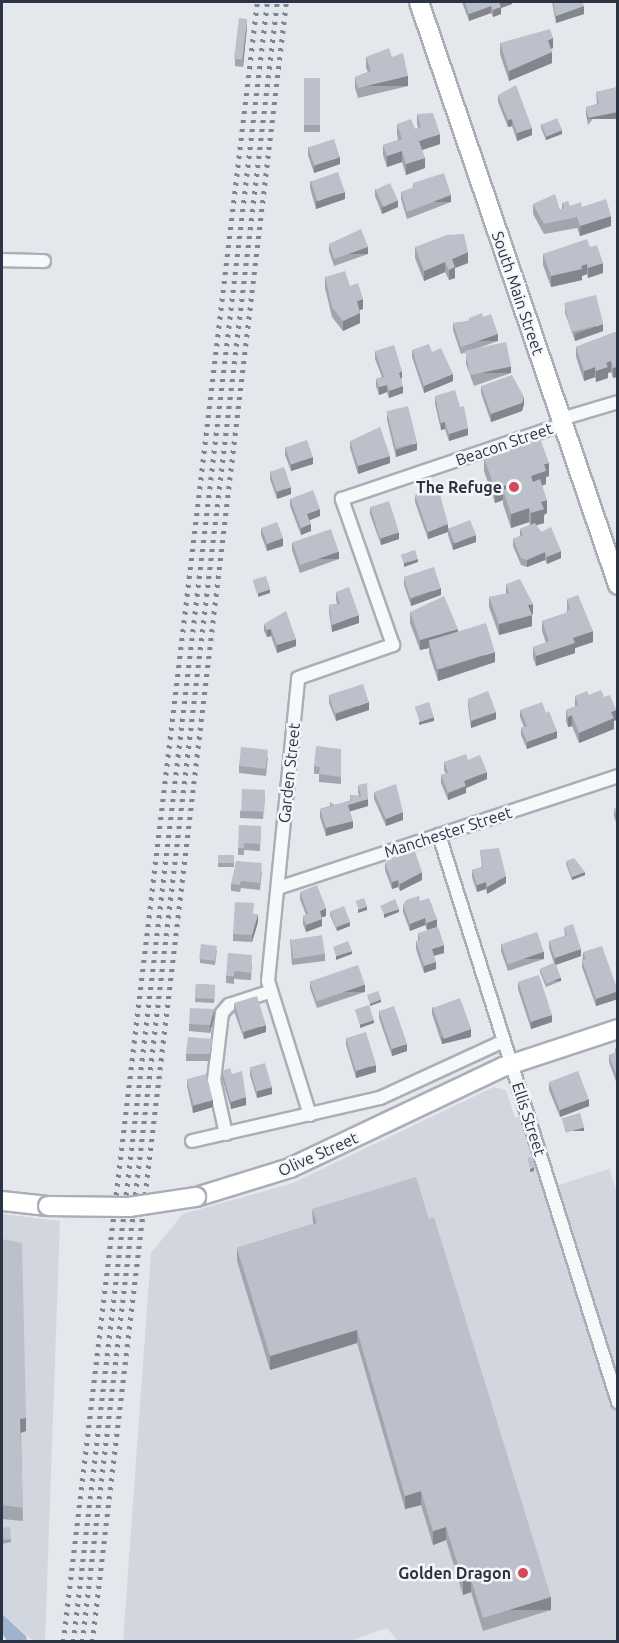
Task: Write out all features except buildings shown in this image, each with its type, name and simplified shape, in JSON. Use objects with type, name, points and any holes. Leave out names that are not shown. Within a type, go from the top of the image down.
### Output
[{"type":"main road","name":"South Main Street","points":[[419,2],[618,585]]},
{"type":"main road","name":"Olive Street","points":[[2,1201],[48,1206],[129,1207],[196,1197],[290,1168],[511,1064],[618,1029]]},
{"type":"street","points":[[2,260],[44,261]]},
{"type":"street","name":"Beacon Street","points":[[342,499],[618,402]]},
{"type":"street","name":"Garden Street","points":[[310,1115],[269,992],[298,678],[393,645],[342,499]]},
{"type":"street","name":"Manchester Street","points":[[278,888],[618,776]]},
{"type":"street","name":"Ellis Street","points":[[439,835],[618,1402]]},
{"type":"street","points":[[226,1134],[214,1080],[222,1013],[229,1005],[269,992]]},
{"type":"street","name":"Olive Street","points":[[192,1141],[310,1115],[405,1089],[504,1041]]},
{"type":"shaded area","points":[[494,1087],[506,1090],[515,1118],[519,1117],[543,1190],[609,1169],[618,1195],[617,1641],[398,1641],[387,1628],[347,1642],[123,1642],[151,1253],[183,1214],[293,1183]]},
{"type":"shaded area","points":[[2,1214],[60,1221],[45,1641],[33,1641],[2,1614]]},
{"type":"water","points":[[2,1614],[26,1636],[27,1641],[7,1641],[2,1633]]},
{"type":"railway","points":[[63,1642],[257,2]]},
{"type":"railway","points":[[73,1642],[267,2]]},
{"type":"railway","points":[[82,1642],[277,2]]},
{"type":"railway","points":[[92,1642],[286,2]]},
{"type":"place","name":"The Refuge","points":[[514,487]]},
{"type":"place","name":"Golden Dragon","points":[[523,1573]]}]
